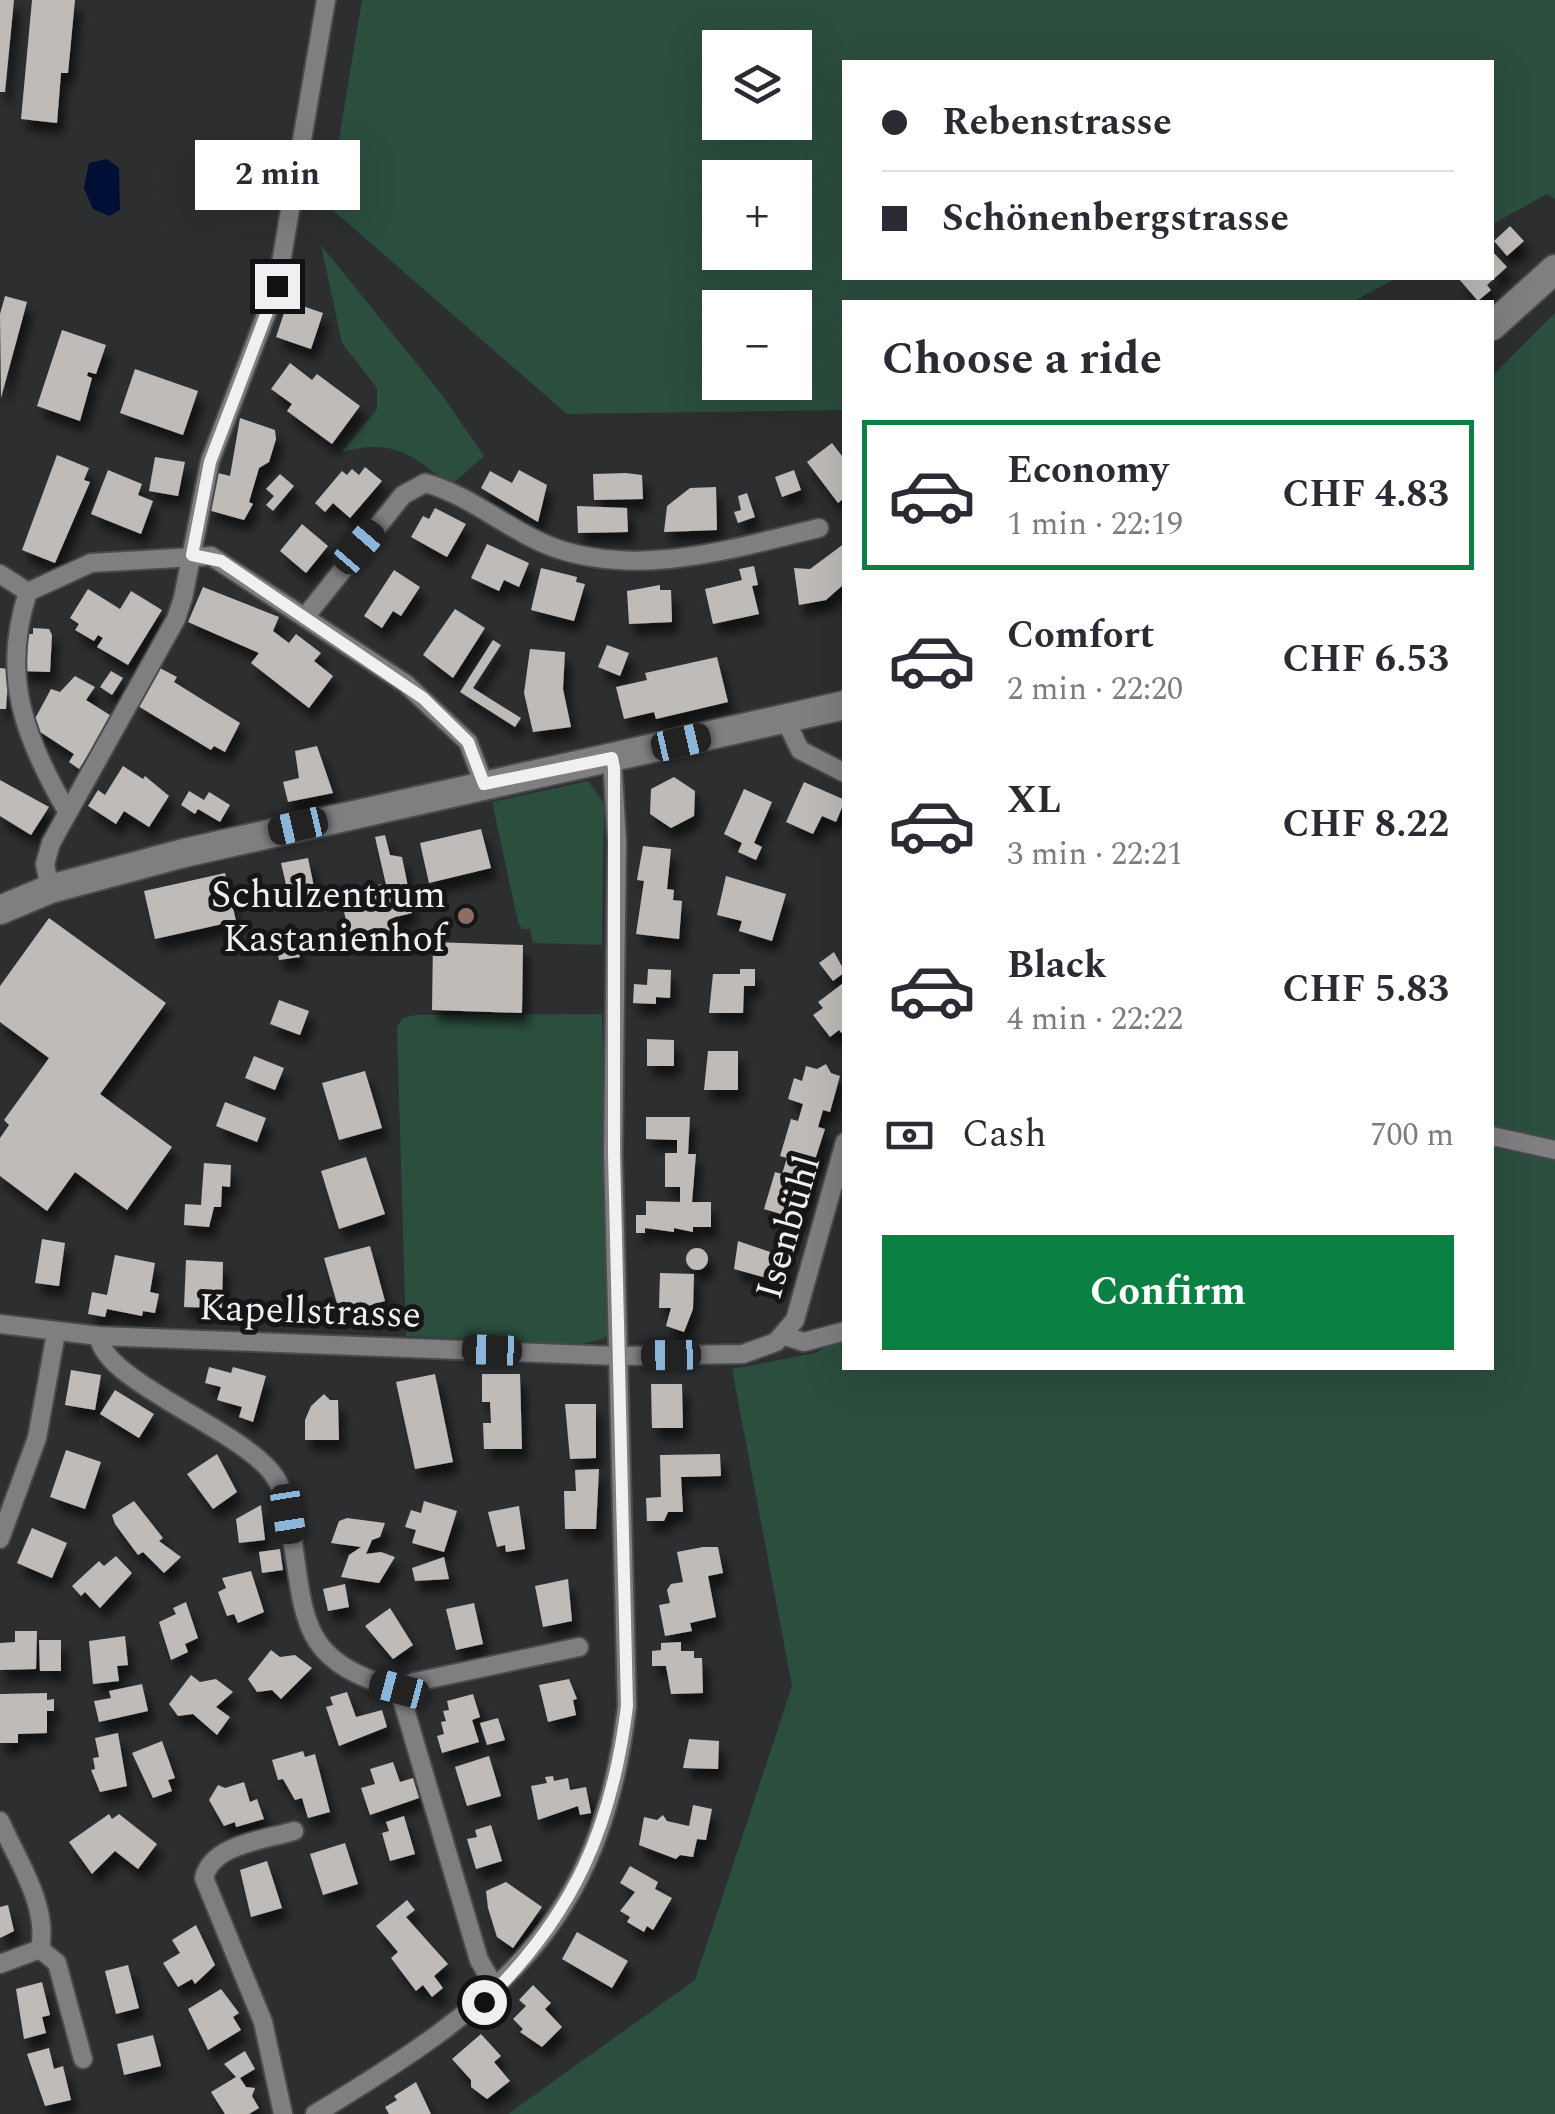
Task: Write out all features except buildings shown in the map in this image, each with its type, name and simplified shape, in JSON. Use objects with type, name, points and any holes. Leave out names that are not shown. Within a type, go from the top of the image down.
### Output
[{"type":"main road","points":[[1494,324],[1555,270]]},
{"type":"main road","points":[[0,910],[50,889],[184,853],[842,706]]},
{"type":"street","points":[[50,889],[45,864],[67,811],[176,619],[210,462],[277,286],[326,0]]},
{"type":"street","points":[[305,617],[404,496],[425,484],[556,548],[605,560],[646,562],[819,528]]},
{"type":"street","points":[[67,811],[34,754],[19,704],[14,658],[18,620],[28,592],[91,563],[192,555],[221,561],[406,684],[468,742],[484,784]]},
{"type":"street","points":[[0,574],[28,592]]},
{"type":"street","points":[[785,719],[800,750],[842,772]]},
{"type":"street","points":[[315,2114],[436,2038],[496,1989],[530,1953],[576,1886],[594,1851],[619,1772],[627,1706],[613,947],[618,841],[612,758]]},
{"type":"street","points":[[1494,1136],[1555,1150]]},
{"type":"street","name":"Isenbühl","points":[[618,1356],[743,1354],[785,1336],[803,1300],[842,1153]]},
{"type":"street","name":"Kapellstrasse","points":[[0,1324],[99,1336],[618,1356]]},
{"type":"street","points":[[0,1539],[37,1438],[56,1333]]},
{"type":"street","points":[[785,1336],[804,1342],[842,1333]]},
{"type":"street","points":[[99,1336],[110,1362],[264,1464],[285,1499],[310,1634],[343,1669],[399,1689],[579,1648]]},
{"type":"street","points":[[399,1689],[480,1960],[496,1989]]},
{"type":"street","points":[[0,1821],[42,1916],[40,1950]]},
{"type":"street","points":[[284,2114],[263,2022],[204,1878],[208,1863],[218,1854],[294,1830]]},
{"type":"street","points":[[0,1964],[40,1950]]},
{"type":"street","points":[[40,1950],[58,1964],[83,2060]]},
{"type":"green space","points":[[362,0],[1555,0],[1555,199],[1547,194],[1494,223],[1494,60],[842,60],[842,280],[1393,280],[1356,300],[842,300],[842,410],[567,414],[328,206]]},
{"type":"green space","points":[[321,245],[442,395],[484,456],[450,486],[413,458],[389,448],[342,452],[377,409],[377,388],[342,343]]},
{"type":"green space","points":[[1555,313],[1555,2114],[508,2114],[695,1980],[792,1686],[732,1369],[816,1353],[842,1336],[842,1370],[1494,1370],[1494,374]]},
{"type":"green space","points":[[588,781],[604,803],[602,945],[533,943],[530,929],[522,929],[518,922],[492,802]]},
{"type":"green space","points":[[602,1014],[609,1331],[604,1339],[580,1344],[406,1336],[397,1027],[403,1018],[415,1015]]},
{"type":"water","points":[[107,159],[119,168],[120,210],[109,216],[93,209],[84,188],[89,163]]},
{"type":"place","name":"Schulzentrum Kastanienhof","points":[[466,916]]},
{"type":"route","points":[[277,286],[210,462],[192,555],[221,561],[406,684],[468,742],[478,759],[484,784],[612,758],[614,768],[618,841],[613,947],[614,1154],[627,1706],[619,1772],[594,1851],[545,1934],[484,2002]]}]
